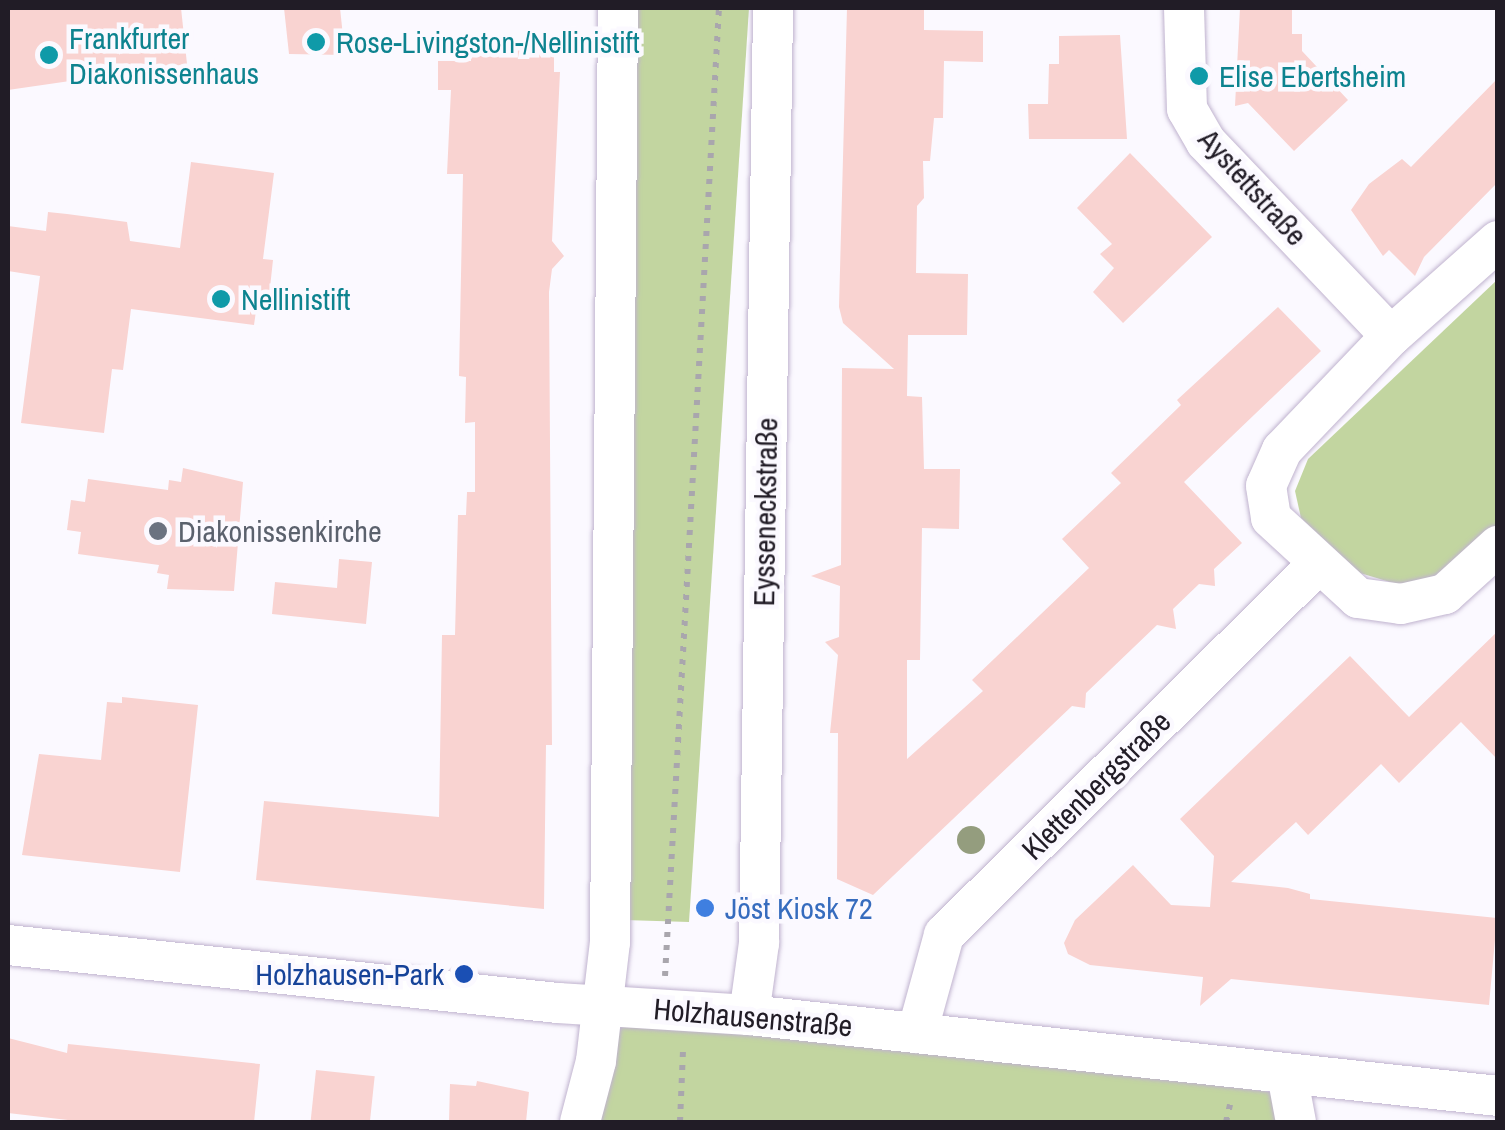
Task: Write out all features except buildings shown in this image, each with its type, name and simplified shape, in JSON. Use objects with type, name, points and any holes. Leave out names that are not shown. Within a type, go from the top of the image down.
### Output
[{"type":"street","points":[[580,1122],[604,1004],[610,942],[618,8]]},
{"type":"street","name":"Eysseneckstraße","points":[[749,1015],[759,943],[773,8]]},
{"type":"street","name":"Aystettstraße","points":[[1184,8],[1187,109],[1206,142],[1392,336]]},
{"type":"street","points":[[1498,241],[1392,336],[1282,450],[1266,486],[1271,518],[1358,598],[1401,604],[1445,594],[1498,546]]},
{"type":"street","name":"Klettenbergstraße","points":[[918,1033],[944,935],[1320,563]]},
{"type":"street","name":"Holzhausenstraße","points":[[8,945],[749,1015],[1498,1096]]},
{"type":"street","points":[[1287,1074],[1296,1122]]},
{"type":"path","points":[[662,1008],[718,8]]},
{"type":"path","points":[[681,1122],[683,1048],[749,1015]]},
{"type":"green space","points":[[604,8],[749,8],[689,922],[592,919]]},
{"type":"green space","points":[[1497,280],[1497,527],[1443,580],[1403,586],[1360,573],[1301,518],[1295,491],[1308,459]]},
{"type":"green space","points":[[598,1013],[1273,1092],[1277,1122],[591,1122]]},
{"type":"place","name":"Rose-Livingston-/Nellinistift","points":[[316,42]]},
{"type":"place","name":"Frankfurter Diakonissenhaus","points":[[49,55]]},
{"type":"place","name":"Elise Ebertsheim","points":[[1199,76]]},
{"type":"place","name":"Nellinistift","points":[[221,299]]},
{"type":"place","name":"Diakonissenkirche","points":[[158,531]]},
{"type":"place","name":"Jöst Kiosk 72","points":[[705,908]]},
{"type":"place","name":"Holzhausen-Park","points":[[464,974]]}]
